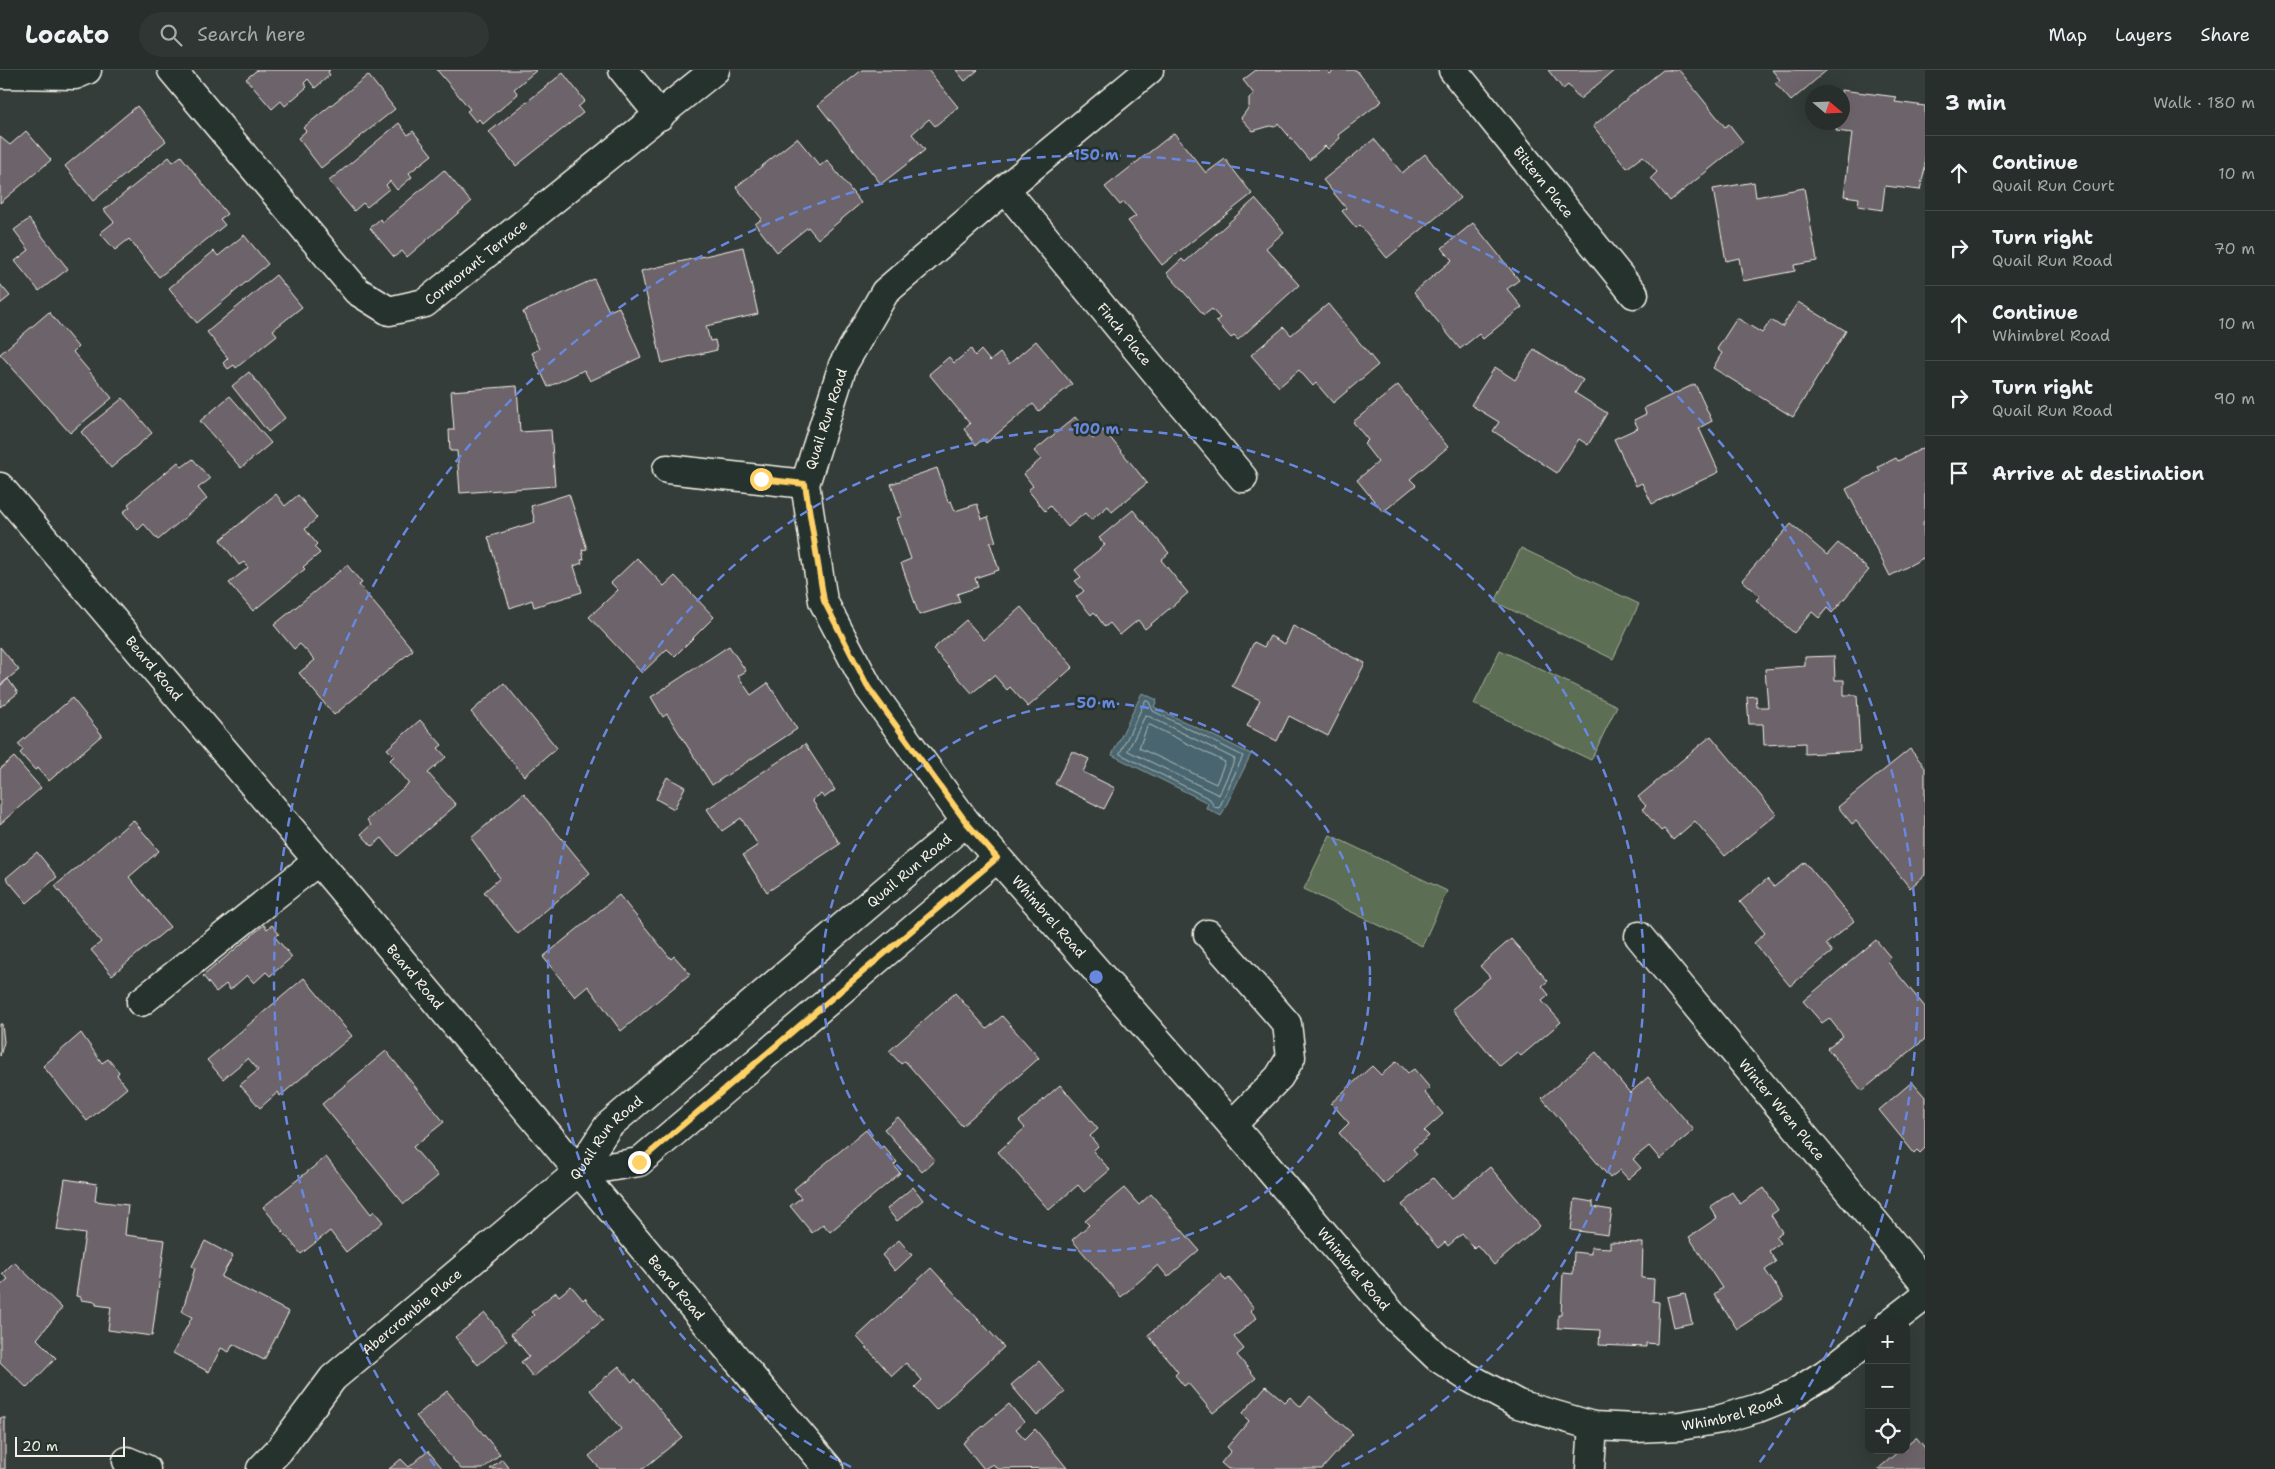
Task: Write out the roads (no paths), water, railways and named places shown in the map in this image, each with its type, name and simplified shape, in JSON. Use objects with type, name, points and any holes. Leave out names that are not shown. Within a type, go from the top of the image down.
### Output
[{"type":"street","points":[[0,74],[75,75],[87,70]]},
{"type":"street","name":"Cormorant Terrace","points":[[172,70],[357,291],[389,311],[425,303],[715,70]]},
{"type":"street","points":[[624,70],[660,116]]},
{"type":"street","name":"Quail Run Road","points":[[578,1172],[608,1126],[966,822],[868,687],[824,601],[805,484],[843,365],[886,292],[1005,189],[1149,70]]},
{"type":"street","name":"Bittern Place","points":[[1453,70],[1634,294]]},
{"type":"street","name":"Finch Place","points":[[1005,189],[1243,478]]},
{"type":"street","points":[[667,469],[805,484]]},
{"type":"street","name":"Beard Road","points":[[0,487],[318,861],[829,1469]]},
{"type":"street","name":"Whimbrel Road","points":[[966,822],[1232,1125],[1391,1313],[1438,1357],[1473,1380],[1518,1404],[1593,1426],[1636,1428],[1680,1426],[1721,1419],[1758,1408],[1793,1394],[1825,1374],[1865,1343]]},
{"type":"street","name":"Quail Run Road","points":[[578,1172],[639,1162],[997,858]]},
{"type":"street","points":[[140,1002],[318,861]]},
{"type":"street","points":[[1208,934],[1287,1024],[1291,1057],[1279,1077],[1232,1125]]},
{"type":"street","name":"Winter Wren Place","points":[[1639,936],[1925,1283]]},
{"type":"street","name":"Abercrombie Place","points":[[262,1469],[280,1449],[333,1378],[578,1172]]},
{"type":"street","points":[[1895,1319],[1925,1296]]},
{"type":"street","points":[[1590,1469],[1593,1426]]},
{"type":"water","points":[[1142,693],[1157,700],[1154,707],[1251,754],[1221,816],[1206,808],[1208,803],[1112,755]]}]
